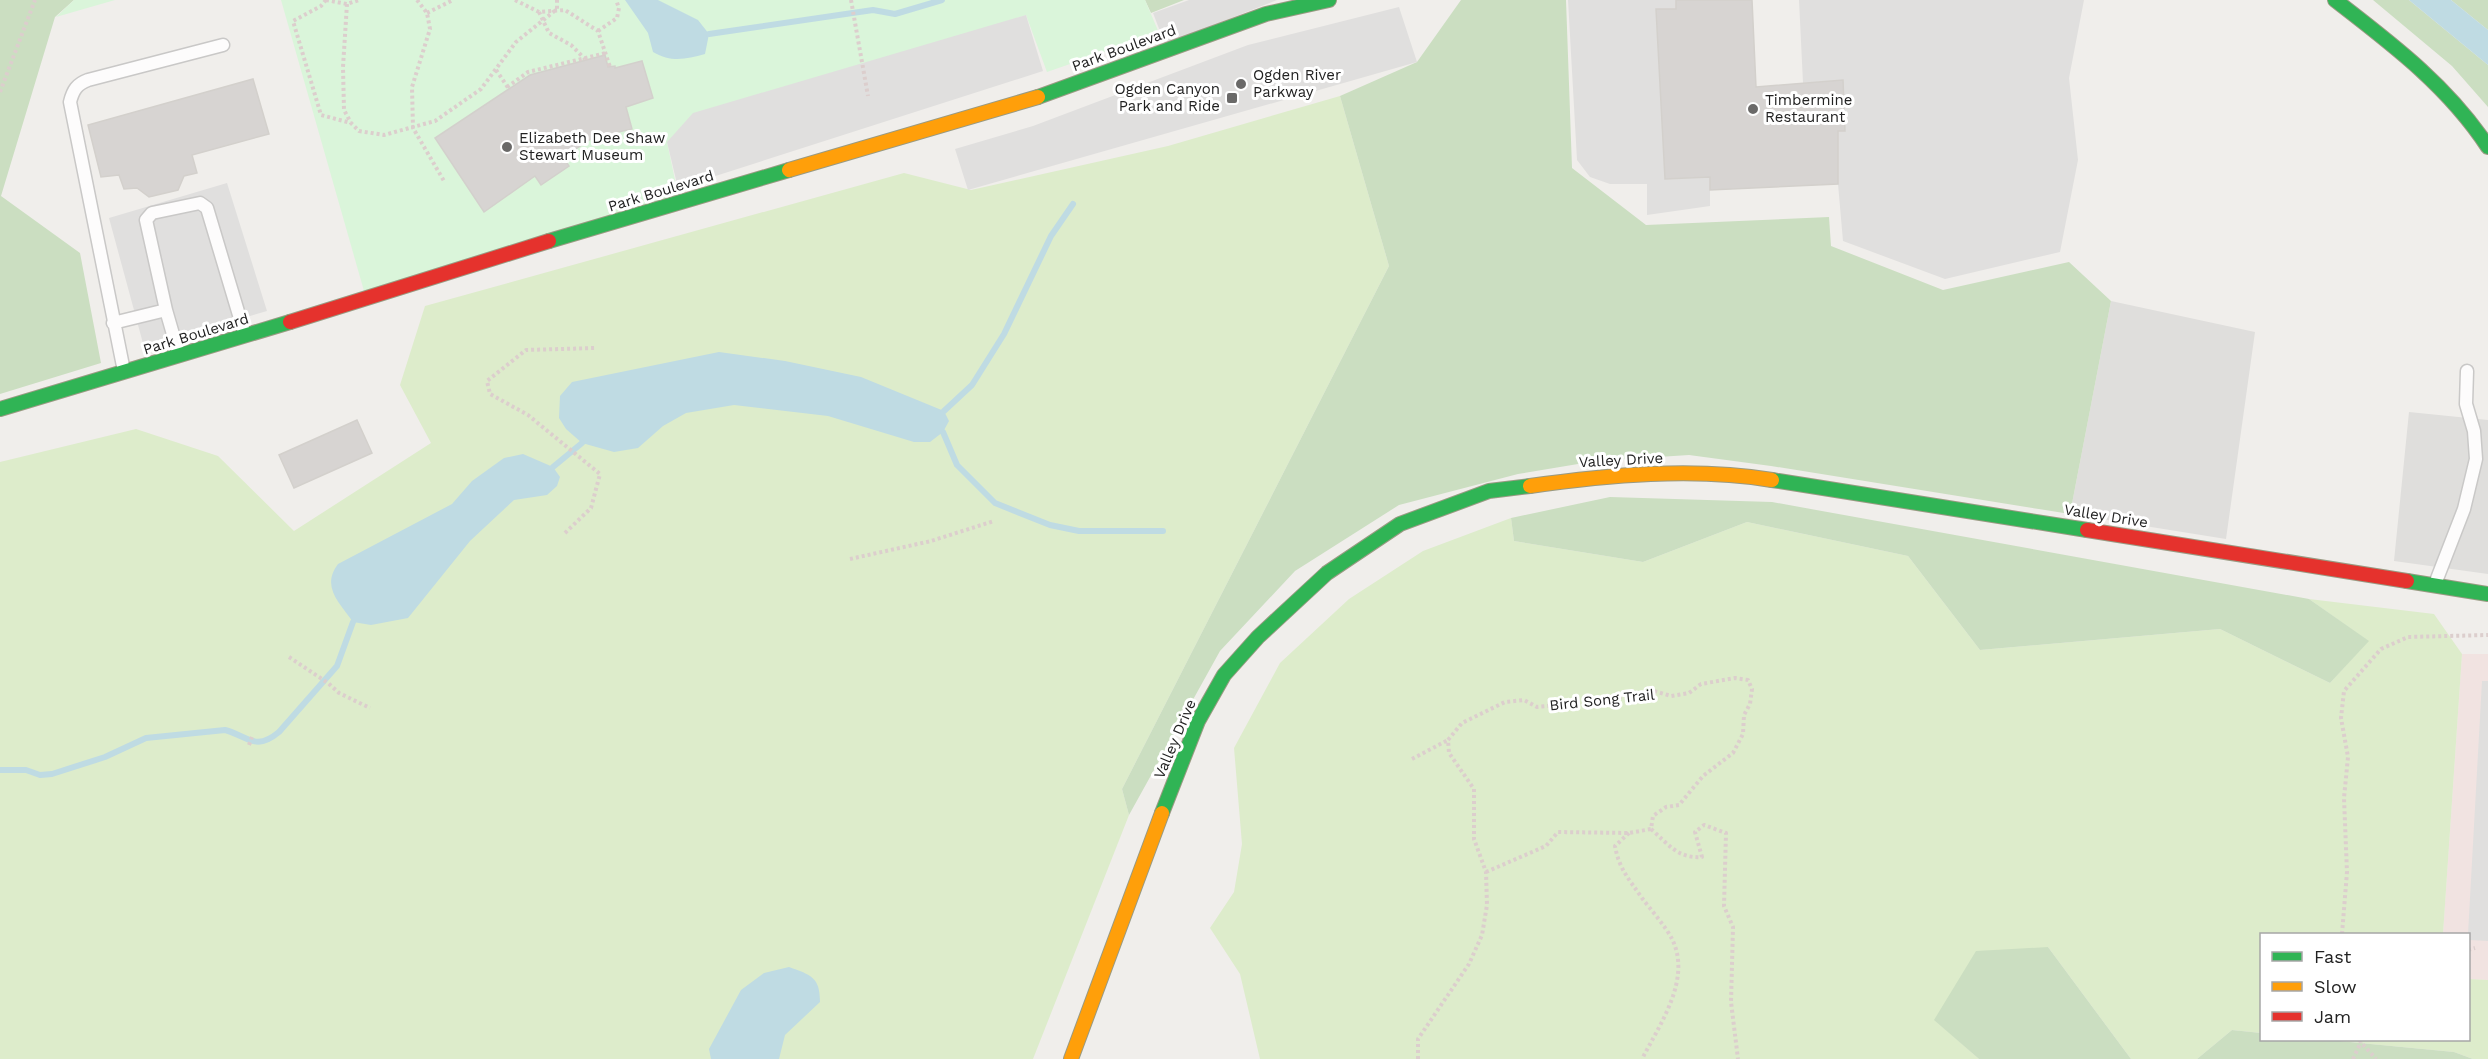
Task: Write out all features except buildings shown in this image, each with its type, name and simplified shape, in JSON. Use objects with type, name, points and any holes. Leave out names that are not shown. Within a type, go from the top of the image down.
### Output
[{"type":"street","name":"Park Boulevard","points":[[0,409],[625,218],[939,128],[1038,97],[1266,14],[1329,0]]},
{"type":"street","points":[[2335,0],[2422,69],[2473,122],[2488,147]]},
{"type":"street","name":"Valley Drive","points":[[1071,1059],[1130,895],[1198,721],[1224,675],[1258,637],[1326,573],[1400,524],[1489,491],[1587,477],[1684,474],[1762,478],[2488,594]]},
{"type":"lane","points":[[124,372],[88,182],[70,102],[72,94],[81,82],[223,45]]},
{"type":"lane","points":[[179,356],[146,220],[152,213],[200,203],[207,208],[245,336]]},
{"type":"lane","points":[[113,323],[166,310]]},
{"type":"lane","points":[[2435,585],[2464,509],[2476,459],[2474,431],[2466,404],[2467,371]]},
{"type":"path","points":[[0,92],[35,0]]},
{"type":"path","points":[[351,123],[321,115],[293,21],[321,6],[326,0],[347,4],[359,0]]},
{"type":"path","points":[[417,0],[427,13],[430,29],[412,87],[413,128],[444,181]]},
{"type":"path","points":[[427,13],[453,0]]},
{"type":"path","points":[[515,0],[538,12],[565,10],[598,31],[610,67]]},
{"type":"path","points":[[557,0],[557,9]]},
{"type":"path","points":[[598,31],[617,18],[619,8],[616,0]]},
{"type":"path","points":[[851,2],[868,96]]},
{"type":"path","points":[[347,4],[343,67],[344,110],[351,123],[359,131],[384,135],[435,121],[481,89],[516,42],[557,9]]},
{"type":"path","points":[[538,12],[549,33],[571,45],[585,58]]},
{"type":"path","points":[[496,70],[508,88],[528,72],[606,53]]},
{"type":"path","points":[[565,533],[591,508],[600,474],[528,415],[490,394],[487,381],[526,350],[595,348]]},
{"type":"path","points":[[850,559],[931,541],[994,521]]},
{"type":"path","points":[[2342,933],[2347,872],[2344,798],[2348,757],[2341,718],[2344,691],[2380,649],[2408,637],[2488,635]]},
{"type":"path","points":[[289,657],[339,693],[370,708]]},
{"type":"path","name":"Bird Song Trail","points":[[1448,740],[1462,723],[1505,702],[1524,700],[1537,707],[1606,700],[1654,691],[1671,696],[1689,693],[1701,684],[1735,678],[1748,680],[1752,689],[1750,704],[1744,715],[1743,734],[1733,753],[1703,776],[1679,805],[1666,807],[1653,816],[1651,829]]},
{"type":"path","points":[[249,745],[252,737]]},
{"type":"path","points":[[1412,759],[1448,740],[1449,753],[1474,789],[1474,839],[1486,872],[1487,905],[1482,935],[1469,964],[1418,1039],[1418,1059]]},
{"type":"path","points":[[1486,872],[1546,846],[1558,832],[1629,833],[1651,829],[1682,856],[1693,858],[1702,857],[1695,832],[1704,825],[1726,833],[1725,906],[1733,927],[1731,1002],[1738,1059]]},
{"type":"path","points":[[1629,833],[1615,846],[1618,863],[1671,937],[1678,954],[1678,975],[1671,1002],[1642,1059]]},
{"type":"path","points":[[2470,950],[2475,948]]},
{"type":"path","points":[[2353,1059],[2360,1041],[2376,1059]]},
{"type":"shaded area","points":[[1189,0],[1277,0],[1165,44],[1153,13]]},
{"type":"shaded area","points":[[1568,0],[1688,0],[1676,9],[1656,10],[1665,179],[1710,177],[1710,206],[1647,215],[1647,184],[1610,184],[1590,177],[1577,160]]},
{"type":"shaded area","points":[[1799,0],[2084,0],[2069,78],[2078,160],[2060,252],[1945,279],[1843,241],[1838,184],[1838,131],[1843,80],[1803,83]]},
{"type":"shaded area","name":"Ogden River Parkway","points":[[1399,7],[1417,62],[968,190],[955,149],[1033,126],[1248,45]]},
{"type":"shaded area","points":[[1026,15],[1043,71],[678,188],[667,142],[693,113]]},
{"type":"shaded area","points":[[227,183],[267,311],[144,347],[109,218]]},
{"type":"shaded area","points":[[2111,301],[2255,332],[2226,539],[2070,514]]},
{"type":"shaded area","points":[[2409,412],[2488,420],[2488,574],[2394,561]]},
{"type":"shaded area","points":[[2462,654],[2488,654],[2488,980],[2470,979],[2470,933],[2443,933]]},
{"type":"shaded area","points":[[2482,681],[2488,681],[2488,941],[2470,940],[2470,933],[2468,933]]},
{"type":"green space","points":[[0,0],[74,0],[55,17],[1,196],[80,253],[101,363],[0,394]]},
{"type":"green space","points":[[74,0],[115,0],[56,17]]},
{"type":"green space","points":[[281,0],[1145,0],[1159,33],[1047,72],[1026,15],[667,142],[679,199],[364,291]]},
{"type":"green space","points":[[1145,0],[1184,0],[1151,13]]},
{"type":"green space","points":[[1461,0],[1566,0],[1572,168],[1646,225],[1829,217],[1831,246],[1943,290],[2069,262],[2111,301],[2070,514],[1689,455],[1596,461],[1518,474],[1399,505],[1295,571],[1220,651],[1129,815],[1122,789],[1389,266],[1340,96],[1417,62]]},
{"type":"green space","points":[[2373,0],[2409,0],[2488,65],[2488,107],[2452,66]]},
{"type":"green space","points":[[2451,0],[2488,0],[2488,30]]},
{"type":"green space","points":[[1340,96],[1389,266],[1122,789],[1129,815],[1033,1059],[0,1059],[0,462],[136,429],[218,456],[294,531],[431,443],[400,385],[425,306],[904,173],[971,190],[1168,146]]},
{"type":"green space","points":[[1610,497],[1772,502],[2309,599],[2369,641],[2330,683],[2220,629],[1980,650],[1908,556],[1747,522],[1643,562],[1514,541],[1511,518]]},
{"type":"green space","points":[[1511,518],[1514,541],[1643,562],[1747,522],[1908,556],[1980,650],[2220,629],[2330,683],[2368,641],[2309,599],[2434,614],[2462,654],[2443,933],[2260,933],[2260,1033],[2232,1030],[2197,1059],[2131,1059],[2048,947],[1935,1020],[1979,1059],[1260,1059],[1240,974],[1210,928],[1234,892],[1242,844],[1234,748],[1280,663],[1349,599],[1423,551]]},
{"type":"green space","points":[[2048,947],[2131,1059],[1979,1059],[1934,1020],[1976,951]]},
{"type":"green space","points":[[2470,979],[2488,980],[2488,1059],[2473,1059],[2454,1052],[2339,1041],[2470,1041]]},
{"type":"green space","points":[[2232,1030],[2260,1033],[2260,1041],[2339,1041],[2454,1052],[2473,1059],[2197,1059]]},
{"type":"water","points":[[625,0],[658,0],[698,20],[709,34],[705,54],[673,59],[653,52],[648,33]]},
{"type":"water","points":[[2409,0],[2451,0],[2488,30],[2488,65]]},
{"type":"water","points":[[719,352],[785,361],[861,377],[944,411],[949,421],[943,432],[930,442],[914,442],[828,416],[734,405],[686,413],[663,426],[638,448],[614,452],[582,443],[566,429],[559,418],[560,396],[572,382]]},
{"type":"water","points":[[523,454],[553,467],[560,477],[557,486],[547,495],[514,500],[470,541],[408,618],[371,625],[353,622],[338,601],[332,587],[333,572],[338,564],[452,504],[472,481],[504,458]]},
{"type":"water","points":[[789,967],[813,978],[818,987],[820,1002],[785,1035],[779,1059],[711,1059],[709,1049],[741,990],[764,973]]},
{"type":"waterway","points":[[709,34],[873,10],[895,14],[942,0]]},
{"type":"waterway","points":[[944,411],[972,385],[1004,334],[1051,236],[1073,204]]},
{"type":"waterway","points":[[943,432],[957,465],[995,503],[1050,525],[1079,531],[1163,531]]},
{"type":"waterway","points":[[553,467],[582,443]]},
{"type":"waterway","points":[[0,770],[26,770],[40,775],[52,774],[105,757],[146,738],[225,730],[252,741],[264,741],[279,732],[337,666],[353,622]]},
{"type":"traffic: fast","points":[[1038,97],[1266,14],[1329,0]]},
{"type":"traffic: fast","points":[[2335,0],[2398,50],[2437,85],[2455,104],[2488,147]]},
{"type":"traffic: fast","points":[[549,241],[789,170]]},
{"type":"traffic: fast","points":[[0,409],[290,322]]},
{"type":"traffic: fast","points":[[1772,480],[2087,530]]},
{"type":"traffic: fast","points":[[1162,813],[1198,721],[1224,675],[1258,637],[1327,573],[1400,524],[1489,491],[1530,486]]},
{"type":"traffic: fast","points":[[2407,581],[2488,594]]},
{"type":"traffic: slow","points":[[789,170],[1038,97]]},
{"type":"traffic: slow","points":[[1530,486],[1620,476],[1681,473],[1772,480]]},
{"type":"traffic: slow","points":[[1071,1059],[1162,813]]},
{"type":"traffic: jam","points":[[290,322],[549,241]]},
{"type":"traffic: jam","points":[[2087,530],[2407,581]]},
{"type":"place","name":"Ogden River Parkway","points":[[1241,84]]},
{"type":"place","name":"Ogden Canyon Park and Ride","points":[[1232,98]]},
{"type":"place","name":"Timbermine Restaurant","points":[[1753,109]]},
{"type":"place","name":"Elizabeth Dee Shaw Stewart Museum","points":[[507,147]]}]
